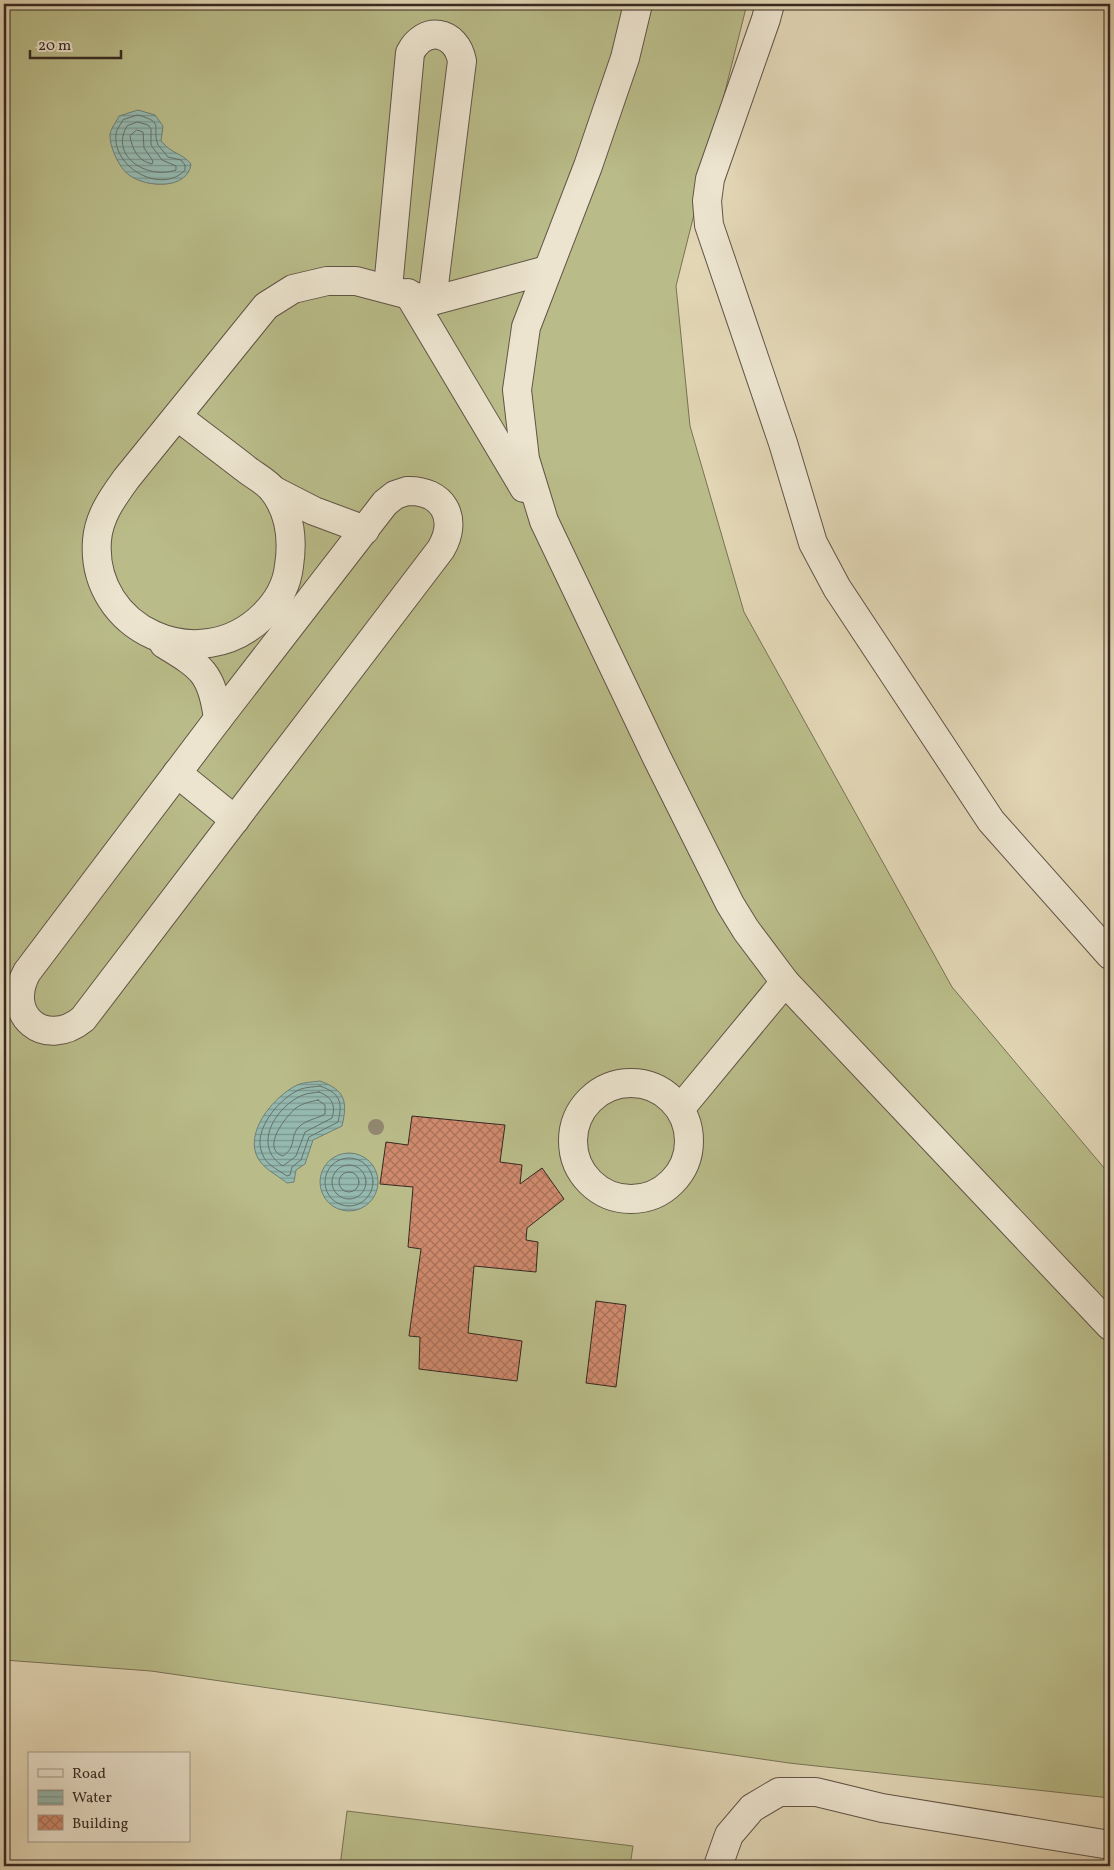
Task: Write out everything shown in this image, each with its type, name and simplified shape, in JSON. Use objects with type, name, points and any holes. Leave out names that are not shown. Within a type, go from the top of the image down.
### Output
[{"type":"street","points":[[544,521],[525,459],[517,390],[526,327],[588,166],[622,67],[638,4]]},
{"type":"street","points":[[770,4],[710,179],[707,201],[709,225],[783,443],[813,542],[838,588],[991,821],[1110,955]]},
{"type":"street","points":[[410,294],[462,60],[456,44],[444,36],[435,35],[420,40],[410,53],[410,294],[544,521],[657,758],[730,904],[746,930],[785,982],[1110,1326]]},
{"type":"street","points":[[218,718],[209,680],[203,672],[189,659],[137,627],[114,604],[100,573],[97,539],[106,506],[266,306],[293,288],[327,281],[356,281],[410,294],[548,270]]},
{"type":"street","points":[[177,416],[273,490],[314,511],[365,530]]},
{"type":"street","points":[[137,627],[164,641],[195,646],[225,641],[252,626],[274,605],[288,578],[292,547],[288,517],[273,490]]},
{"type":"street","points":[[407,491],[420,491],[432,495],[441,503],[448,514],[450,526],[447,539],[441,549],[83,1019],[64,1030],[52,1032],[41,1029],[24,1014],[20,1004],[19,993],[27,972],[218,718],[365,530],[385,503],[395,495],[407,491]]},
{"type":"street","points":[[177,773],[235,820]]},
{"type":"street","points":[[680,1109],[785,982]]},
{"type":"street","points":[[628,1083],[648,1085],[666,1094],[680,1109],[688,1127],[689,1147],[684,1165],[673,1181],[658,1192],[640,1198],[621,1198],[604,1192],[589,1180],[578,1165],[573,1146],[575,1128],[582,1110],[594,1096],[610,1086],[628,1083]]},
{"type":"street","points":[[718,1866],[729,1835],[752,1808],[780,1792],[816,1792],[882,1808],[1110,1845]]},
{"type":"green space","points":[[4,4],[747,4],[676,286],[690,426],[744,612],[952,987],[1110,1175],[1110,1798],[789,1763],[151,1671],[4,1660]]},
{"type":"green space","points":[[347,1811],[633,1846],[630,1866],[340,1866]]},
{"type":"water","points":[[138,110],[155,115],[163,126],[161,141],[191,164],[188,172],[182,179],[165,184],[145,182],[129,175],[118,162],[113,150],[110,134],[119,116]]},
{"type":"water","points":[[320,1081],[335,1088],[343,1098],[345,1110],[342,1126],[313,1140],[305,1164],[296,1170],[294,1182],[287,1183],[265,1167],[258,1159],[254,1144],[259,1124],[272,1105],[289,1090],[297,1085]]},
{"type":"water","points":[[349,1153],[365,1158],[373,1166],[378,1182],[373,1198],[365,1206],[349,1211],[333,1206],[325,1198],[320,1182],[325,1166],[333,1158]]},
{"type":"building","points":[[412,1116],[505,1125],[500,1162],[522,1165],[520,1184],[542,1168],[564,1199],[527,1228],[526,1240],[538,1242],[536,1272],[474,1266],[468,1333],[522,1341],[517,1381],[419,1369],[420,1337],[409,1336],[421,1249],[408,1247],[413,1187],[380,1184],[386,1142],[408,1145]]},
{"type":"building","points":[[596,1301],[626,1305],[616,1387],[586,1383]]}]
